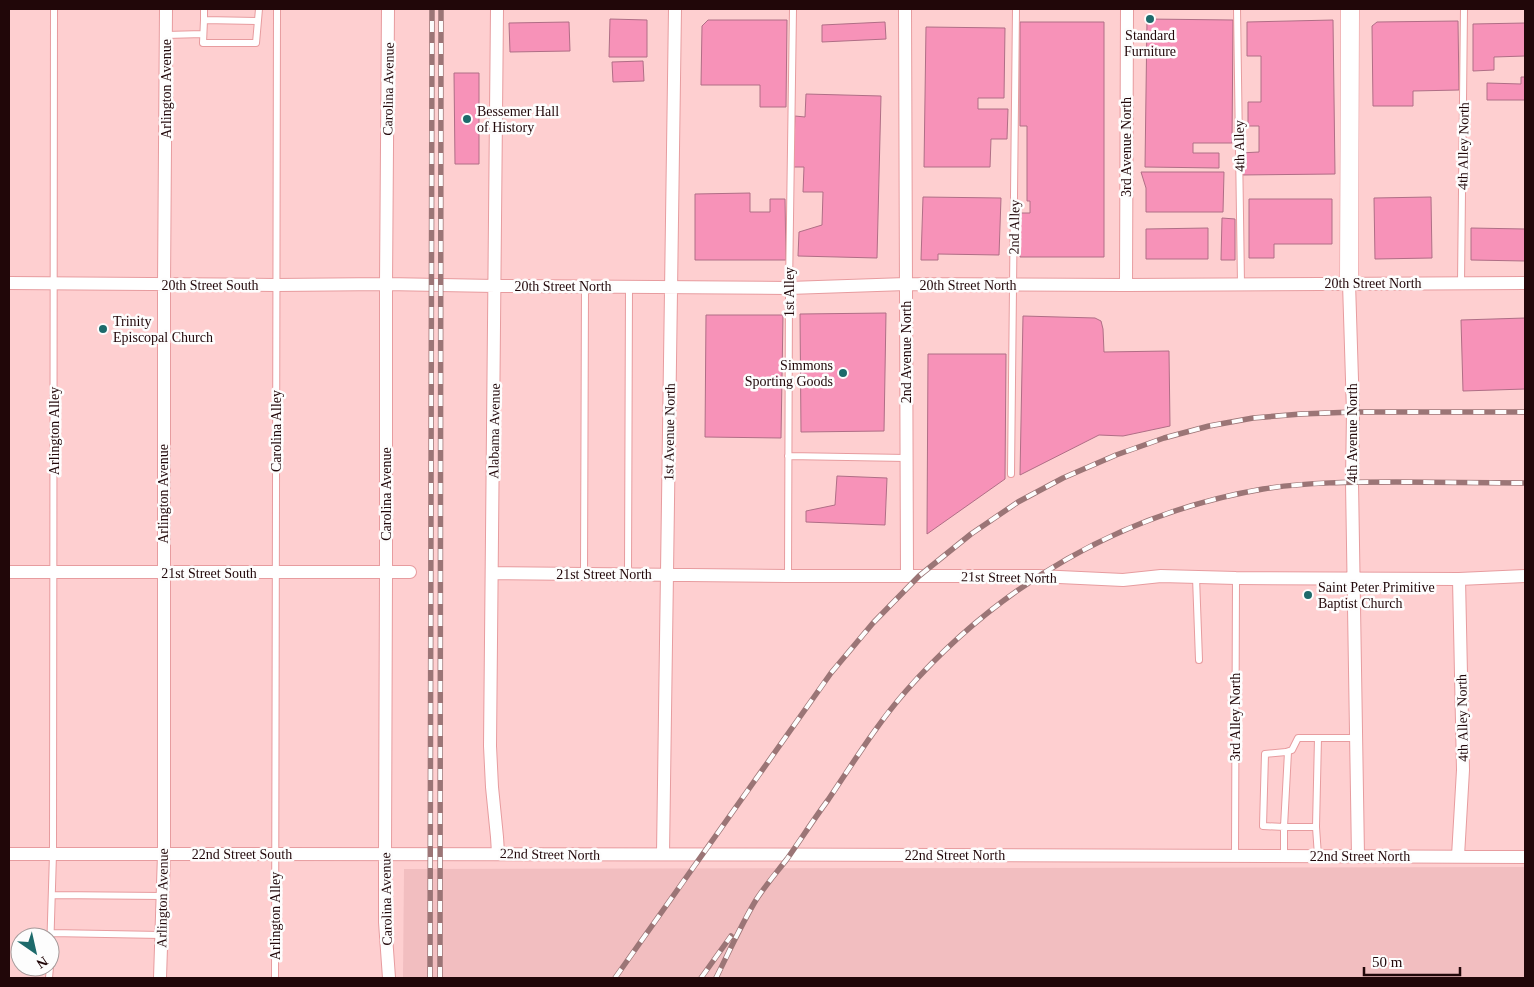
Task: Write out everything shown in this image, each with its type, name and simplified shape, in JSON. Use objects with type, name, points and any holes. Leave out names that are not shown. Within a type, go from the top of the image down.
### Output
[{"type":"street","name":"Arlington Avenue","points":[[160,978],[164,854],[163,573],[166,9]]},
{"type":"street","name":"Carolina Avenue","points":[[388,9],[384,854],[385,922],[389,978]]},
{"type":"street","name":"Alabama Avenue","points":[[497,9],[490,746],[498,853]]},
{"type":"street","name":"1st Avenue North","points":[[663,854],[675,9]]},
{"type":"street","name":"2nd Avenue North","points":[[905,9],[907,576]]},
{"type":"street","name":"3rd Avenue North","points":[[1126,9],[1126,285]]},
{"type":"street","name":"4th Avenue North","points":[[1350,9],[1349,283],[1353,412],[1353,577],[1358,856]]},
{"type":"street","name":"20th Street South","points":[[9,283],[164,285],[411,284]]},
{"type":"street","name":"20th Street North","points":[[411,284],[788,288],[906,284],[1525,283]]},
{"type":"street","name":"21st Street South","points":[[9,572],[410,572]]},
{"type":"street","name":"21st Street North","points":[[492,573],[1038,576],[1123,580],[1160,576],[1458,579],[1525,576]]},
{"type":"street","name":"4th Alley North","points":[[1458,579],[1463,770],[1458,856]]},
{"type":"street","name":"22nd Street South","points":[[9,854],[384,854]]},
{"type":"street","name":"22nd Street North","points":[[384,854],[1525,856]]},
{"type":"lane","name":"Arlington Alley","points":[[51,927],[53,854],[54,9]]},
{"type":"lane","points":[[204,9],[203,43],[256,44],[259,9]]},
{"type":"lane","name":"Carolina Alley","points":[[275,854],[277,9]]},
{"type":"lane","name":"1st Alley","points":[[788,576],[788,288],[793,9]]},
{"type":"lane","name":"2nd Alley","points":[[1011,474],[1016,9]]},
{"type":"lane","name":"4th Alley","points":[[1237,9],[1241,284]]},
{"type":"lane","name":"4th Alley North","points":[[1461,283],[1464,9]]},
{"type":"lane","points":[[204,20],[258,21]]},
{"type":"lane","points":[[166,35],[203,34]]},
{"type":"lane","points":[[584,574],[585,286]]},
{"type":"lane","points":[[628,574],[629,286]]},
{"type":"lane","points":[[788,456],[906,458]]},
{"type":"lane","points":[[1196,577],[1199,660]]},
{"type":"lane","name":"3rd Alley North","points":[[1235,856],[1236,578]]},
{"type":"lane","points":[[1316,827],[1263,826],[1265,754],[1288,752],[1292,750],[1298,738],[1356,738]]},
{"type":"lane","points":[[1318,738],[1316,827],[1318,856]]},
{"type":"lane","points":[[1284,856],[1288,752]]},
{"type":"lane","name":"Arlington Alley","points":[[275,854],[275,978]]},
{"type":"lane","points":[[52,895],[162,896]]},
{"type":"lane","points":[[60,933],[161,935]]},
{"type":"shaded area","points":[[1525,867],[1525,978],[403,978],[404,869]]},
{"type":"building","points":[[610,19],[647,20],[647,57],[609,57]]},
{"type":"building","points":[[1147,19],[1233,20],[1232,143],[1193,143],[1193,153],[1219,153],[1219,168],[1145,167]]},
{"type":"building","points":[[708,20],[787,20],[786,107],[760,107],[760,85],[701,85],[702,26]]},
{"type":"building","points":[[1333,20],[1335,174],[1240,175],[1240,153],[1259,152],[1259,126],[1248,126],[1248,102],[1261,102],[1261,56],[1247,56],[1247,22]]},
{"type":"building","points":[[1458,21],[1459,90],[1413,91],[1413,106],[1373,106],[1372,26],[1377,22]]},
{"type":"building","points":[[569,22],[570,51],[510,52],[509,23]]},
{"type":"building","points":[[885,22],[886,39],[822,42],[822,25]]},
{"type":"building","points":[[1020,22],[1104,22],[1104,257],[1020,257],[1020,213],[1030,213],[1030,201],[1027,201],[1027,126],[1020,126]]},
{"type":"building","points":[[1525,23],[1525,56],[1494,57],[1494,70],[1473,71],[1473,24]]},
{"type":"building","points":[[926,27],[1005,28],[1004,98],[978,98],[978,109],[1008,109],[1007,139],[991,139],[990,167],[924,167]]},
{"type":"building","points":[[643,61],[644,81],[613,82],[612,62]]},
{"type":"building","name":"Bessemer Hall of History","points":[[454,73],[479,73],[479,164],[455,164]]},
{"type":"building","points":[[1521,77],[1525,77],[1525,100],[1487,100],[1487,83],[1521,84]]},
{"type":"building","points":[[806,94],[881,96],[877,258],[798,256],[799,232],[822,225],[823,192],[803,192],[804,167],[793,167],[795,116],[805,117]]},
{"type":"building","points":[[1141,172],[1224,172],[1223,212],[1146,212],[1146,188]]},
{"type":"building","points":[[750,193],[750,212],[770,212],[770,199],[785,199],[786,260],[695,260],[695,194]]},
{"type":"building","points":[[923,197],[1001,198],[999,255],[938,254],[938,260],[921,260]]},
{"type":"building","points":[[1431,197],[1432,258],[1375,259],[1374,198]]},
{"type":"building","points":[[1249,199],[1332,199],[1332,244],[1274,244],[1274,258],[1249,258]]},
{"type":"building","points":[[1222,218],[1235,219],[1235,260],[1221,260]]},
{"type":"building","points":[[1208,228],[1208,259],[1146,259],[1146,229]]},
{"type":"building","points":[[1471,228],[1525,229],[1525,261],[1471,260]]},
{"type":"building","name":"Simmons Sporting Goods","points":[[886,313],[884,431],[801,432],[800,314]]},
{"type":"building","points":[[706,315],[783,315],[781,438],[705,437]]},
{"type":"building","points":[[1023,316],[1095,318],[1101,321],[1104,352],[1169,351],[1170,426],[1123,436],[1099,435],[1020,475]]},
{"type":"building","points":[[1525,318],[1525,389],[1463,391],[1461,320]]},
{"type":"building","points":[[928,354],[1006,354],[1005,479],[927,534]]},
{"type":"building","points":[[837,476],[887,478],[885,525],[806,522],[806,511],[835,505]]},
{"type":"railway","points":[[430,978],[432,9]]},
{"type":"railway","points":[[440,978],[441,9]]},
{"type":"railway","points":[[615,978],[831,673],[873,623],[919,576],[971,534],[1018,502],[1063,478],[1116,455],[1164,438],[1209,426],[1253,418],[1353,412],[1525,412]]},
{"type":"railway","points":[[716,978],[756,900],[787,859],[895,704],[943,653],[982,618],[1023,586],[1067,559],[1113,535],[1161,516],[1211,500],[1263,489],[1346,482],[1525,483]]},
{"type":"railway","points":[[701,978],[731,936]]},
{"type":"place","name":"Standard Furniture","points":[[1150,19]]},
{"type":"place","name":"Bessemer Hall of History","points":[[467,119]]},
{"type":"place","name":"Trinity Episcopal Church","points":[[103,329]]},
{"type":"place","name":"Simmons Sporting Goods","points":[[843,373]]},
{"type":"place","name":"Saint Peter Primitive Baptist Church","points":[[1308,595]]}]
